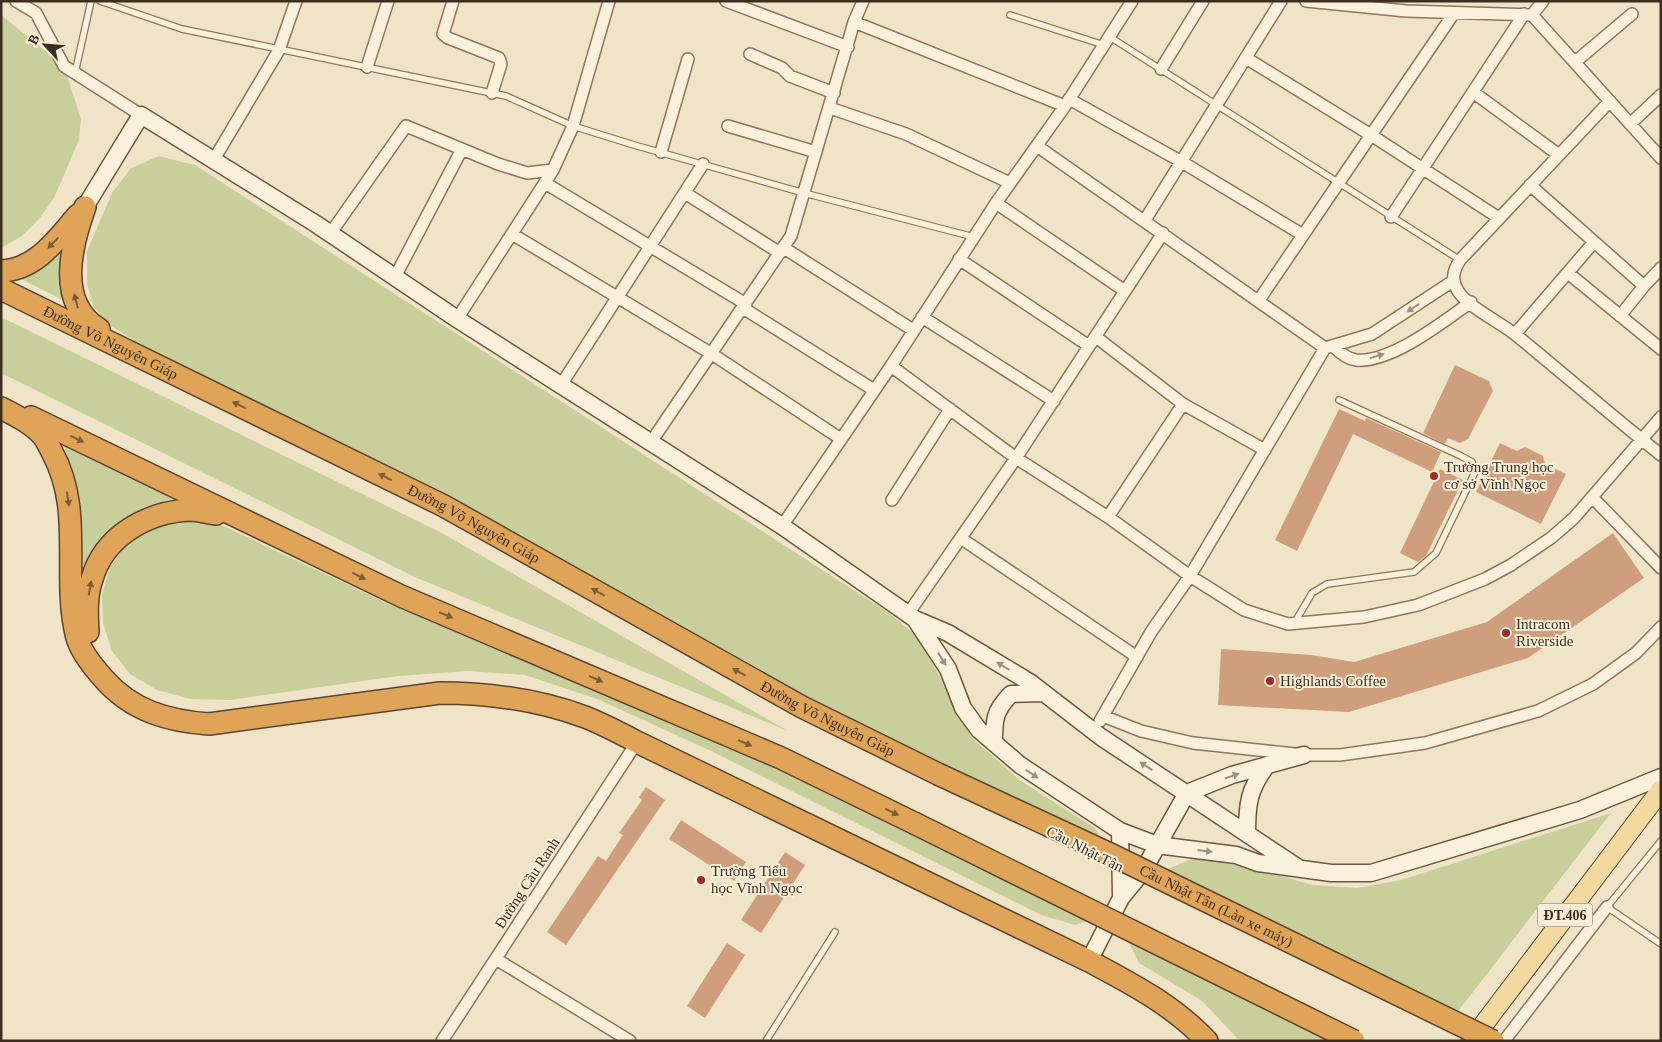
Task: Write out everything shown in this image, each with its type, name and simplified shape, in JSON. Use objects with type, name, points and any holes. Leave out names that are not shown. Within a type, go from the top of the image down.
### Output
[{"type":"highway","points":[[1,271],[14,271],[35,260],[85,207]]},
{"type":"highway","points":[[85,207],[74,240],[70,275],[78,310],[96,327],[168,371]]},
{"type":"highway","name":"Đường Võ Nguyên Giáp","points":[[1,289],[444,506],[802,707],[938,774]]},
{"type":"highway","points":[[1,403],[402,596],[781,758],[1354,1041]]},
{"type":"highway","points":[[1,408],[20,418],[43,436],[58,464],[69,499],[72,601],[76,636],[96,671],[113,689],[134,706],[181,722],[209,724],[440,693],[470,693],[551,706],[586,717],[1089,961],[1160,1001],[1189,1022],[1207,1041]]},
{"type":"highway","points":[[96,671],[88,634],[87,605],[92,579],[101,557],[118,536],[131,527],[169,512],[192,510],[220,515],[316,555]]},
{"type":"highway","name":"Cầu Nhật Tân","points":[[938,774],[1108,862],[1473,1041]]},
{"type":"highway","name":"Cầu Nhật Tân (Làn xe máy)","points":[[938,774],[1112,855],[1492,1041]]},
{"type":"highway","points":[[914,823],[1082,916],[1337,1041]]},
{"type":"main road","name":"ĐT.406","points":[[1473,1041],[1661,790]]},
{"type":"street","points":[[16,1],[36,13],[64,66],[330,234],[457,319],[782,526],[911,616],[948,632],[1044,693],[1093,730],[1298,867]]},
{"type":"street","points":[[213,161],[279,50],[296,1]]},
{"type":"street","points":[[367,67],[388,1]]},
{"type":"street","points":[[453,1],[444,34],[448,38],[499,58],[502,64],[492,93]]},
{"type":"street","points":[[457,319],[553,170],[573,126],[609,1]]},
{"type":"street","points":[[726,1],[848,47]]},
{"type":"street","points":[[650,442],[745,306],[791,236],[854,22],[863,1]]},
{"type":"street","points":[[782,526],[890,366],[996,203],[1067,103],[1132,1]]},
{"type":"street","points":[[1160,69],[1203,1]]},
{"type":"street","points":[[1144,220],[1218,106],[1281,1]]},
{"type":"street","points":[[1307,1],[1406,6],[1454,13],[1492,7],[1528,14],[1575,62],[1661,158]]},
{"type":"street","points":[[1390,216],[1528,14],[1543,1]]},
{"type":"street","points":[[1259,300],[1454,13]]},
{"type":"street","points":[[1575,62],[1632,14]]},
{"type":"street","points":[[854,22],[1067,103],[1182,162],[1303,235]]},
{"type":"street","points":[[750,54],[782,68],[790,76],[834,93]]},
{"type":"street","points":[[661,152],[688,58]]},
{"type":"street","points":[[1246,58],[1371,135],[1499,218]]},
{"type":"street","points":[[1473,92],[1559,155]]},
{"type":"street","points":[[1630,124],[1661,95]]},
{"type":"street","points":[[1610,101],[1460,260],[1454,269],[1453,281],[1459,292],[1515,334],[1661,455]]},
{"type":"street","points":[[830,108],[906,134],[1010,183]]},
{"type":"street","points":[[85,207],[141,115]]},
{"type":"street","points":[[330,234],[406,126],[498,164],[527,173],[553,170]]},
{"type":"street","points":[[728,126],[816,152]]},
{"type":"street","points":[[1037,146],[1259,300],[1329,347],[1355,360],[1398,350],[1432,330],[1471,302]]},
{"type":"street","points":[[394,277],[462,149]]},
{"type":"street","points":[[561,385],[703,164]]},
{"type":"street","points":[[545,183],[745,306],[874,390]]},
{"type":"street","points":[[1530,185],[1644,286]]},
{"type":"street","points":[[685,193],[913,330]]},
{"type":"street","points":[[996,203],[1125,291]]},
{"type":"street","points":[[911,616],[1163,233]]},
{"type":"street","points":[[512,234],[712,354],[841,439]]},
{"type":"street","points":[[1515,334],[1594,242]]},
{"type":"street","points":[[959,260],[1092,342],[1183,404],[1265,450]]},
{"type":"street","points":[[1620,316],[1661,268]]},
{"type":"street","points":[[1568,273],[1661,349]]},
{"type":"street","points":[[1093,730],[1138,657],[1151,632],[1190,576],[1329,347],[1372,334],[1453,281]]},
{"type":"street","points":[[922,317],[1054,401]]},
{"type":"street","points":[[890,366],[1016,458],[1108,517],[1190,576],[1244,610],[1288,624],[1364,617],[1418,605],[1485,579],[1550,538],[1574,518],[1661,417]]},
{"type":"street","points":[[1108,517],[1183,404]]},
{"type":"street","points":[[892,500],[950,409]]},
{"type":"street","points":[[1592,497],[1661,568]]},
{"type":"street","points":[[962,539],[1138,657]]},
{"type":"street","points":[[911,616],[948,669],[963,708],[979,730],[1020,765],[1120,831],[1157,845],[1236,855],[1258,863],[1331,873],[1371,873],[1580,810],[1661,777]]},
{"type":"street","points":[[1103,716],[1141,732],[1194,743],[1304,755],[1340,755],[1425,742],[1538,711],[1593,684],[1636,653],[1661,627]]},
{"type":"street","points":[[994,743],[994,719],[1001,705],[1011,694],[1044,693]]},
{"type":"street","name":"Đường Cầu Ranh","points":[[442,1041],[637,742]]},
{"type":"street","points":[[1089,961],[1121,898],[1143,870],[1187,793],[1267,765],[1304,755]]},
{"type":"street","points":[[1247,833],[1247,805],[1254,782],[1267,765]]},
{"type":"street","points":[[1120,831],[1121,898]]},
{"type":"street","points":[[1504,1041],[1607,907]]},
{"type":"street","points":[[496,959],[630,1041]]},
{"type":"lane","points":[[75,73],[91,1]]},
{"type":"lane","points":[[100,1],[182,29],[506,96],[573,126],[804,193],[974,237]]},
{"type":"lane","points":[[1010,15],[1107,41],[1160,69],[1460,260]]},
{"type":"lane","points":[[1295,623],[1312,593],[1327,584],[1414,572],[1436,553],[1475,472],[1472,462],[1461,456],[1339,400]]},
{"type":"lane","points":[[1661,841],[1607,907],[1661,944]]},
{"type":"lane","points":[[766,1041],[835,932]]},
{"type":"green space","points":[[1,15],[64,66],[81,119],[79,140],[54,198],[39,219],[22,236],[1,248]]},
{"type":"green space","points":[[159,156],[195,165],[889,613],[919,638],[973,739],[1021,781],[1095,828],[1099,834],[1095,836],[805,697],[452,497],[145,347],[108,324],[93,306],[87,283],[87,251],[112,193],[131,168]]},
{"type":"green space","points":[[71,229],[71,304],[5,271]]},
{"type":"green space","points":[[1,317],[442,533],[788,731],[417,578],[1,373]]},
{"type":"green space","points":[[63,443],[173,499],[154,504],[127,517],[117,526],[100,548],[82,578],[82,543],[79,510],[73,476]]},
{"type":"green space","points":[[168,518],[215,522],[391,605],[599,690],[768,763],[1090,920],[1075,925],[1041,915],[711,751],[597,699],[525,675],[468,671],[398,676],[230,700],[191,699],[157,690],[130,674],[112,651],[103,623],[102,595],[110,567],[126,545],[147,527]]},
{"type":"green space","points":[[1611,813],[1456,1014],[1163,871],[1194,858],[1255,868],[1312,885],[1357,888],[1401,880]]},
{"type":"green space","points":[[1127,939],[1334,1041],[1240,1041],[1202,1001],[1139,963]]},
{"type":"building","points":[[1455,365],[1489,381],[1493,391],[1468,439],[1460,443],[1448,438],[1445,444],[1423,433]]},
{"type":"building","points":[[1339,409],[1365,421],[1366,418],[1441,452],[1432,472],[1353,434],[1297,551],[1275,540]]},
{"type":"building","points":[[1500,443],[1517,451],[1525,447],[1543,456],[1545,464],[1566,474],[1541,524],[1476,492]]},
{"type":"building","points":[[1440,469],[1463,480],[1426,556],[1418,562],[1400,553]]},
{"type":"building","name":"Intracom Riverside","points":[[1613,533],[1644,578],[1528,658],[1349,712],[1218,705],[1221,649],[1312,655],[1354,662],[1487,622]]},
{"type":"building","points":[[646,787],[665,800],[566,945],[547,932],[598,856],[606,861],[623,835],[619,833],[642,800],[639,797]]},
{"type":"building","points":[[681,820],[746,862],[734,881],[669,839]]},
{"type":"building","points":[[785,852],[805,865],[761,933],[741,920]]},
{"type":"building","points":[[727,943],[745,955],[705,1018],[687,1006]]},
{"type":"place","name":"Trường Trung học cơ sở Vĩnh Ngọc","points":[[1434,476]]},
{"type":"place","name":"Intracom Riverside","points":[[1506,633]]},
{"type":"place","name":"Highlands Coffee","points":[[1270,681]]},
{"type":"place","name":"Trường Tiểu học Vĩnh Ngọc","points":[[701,880]]}]
